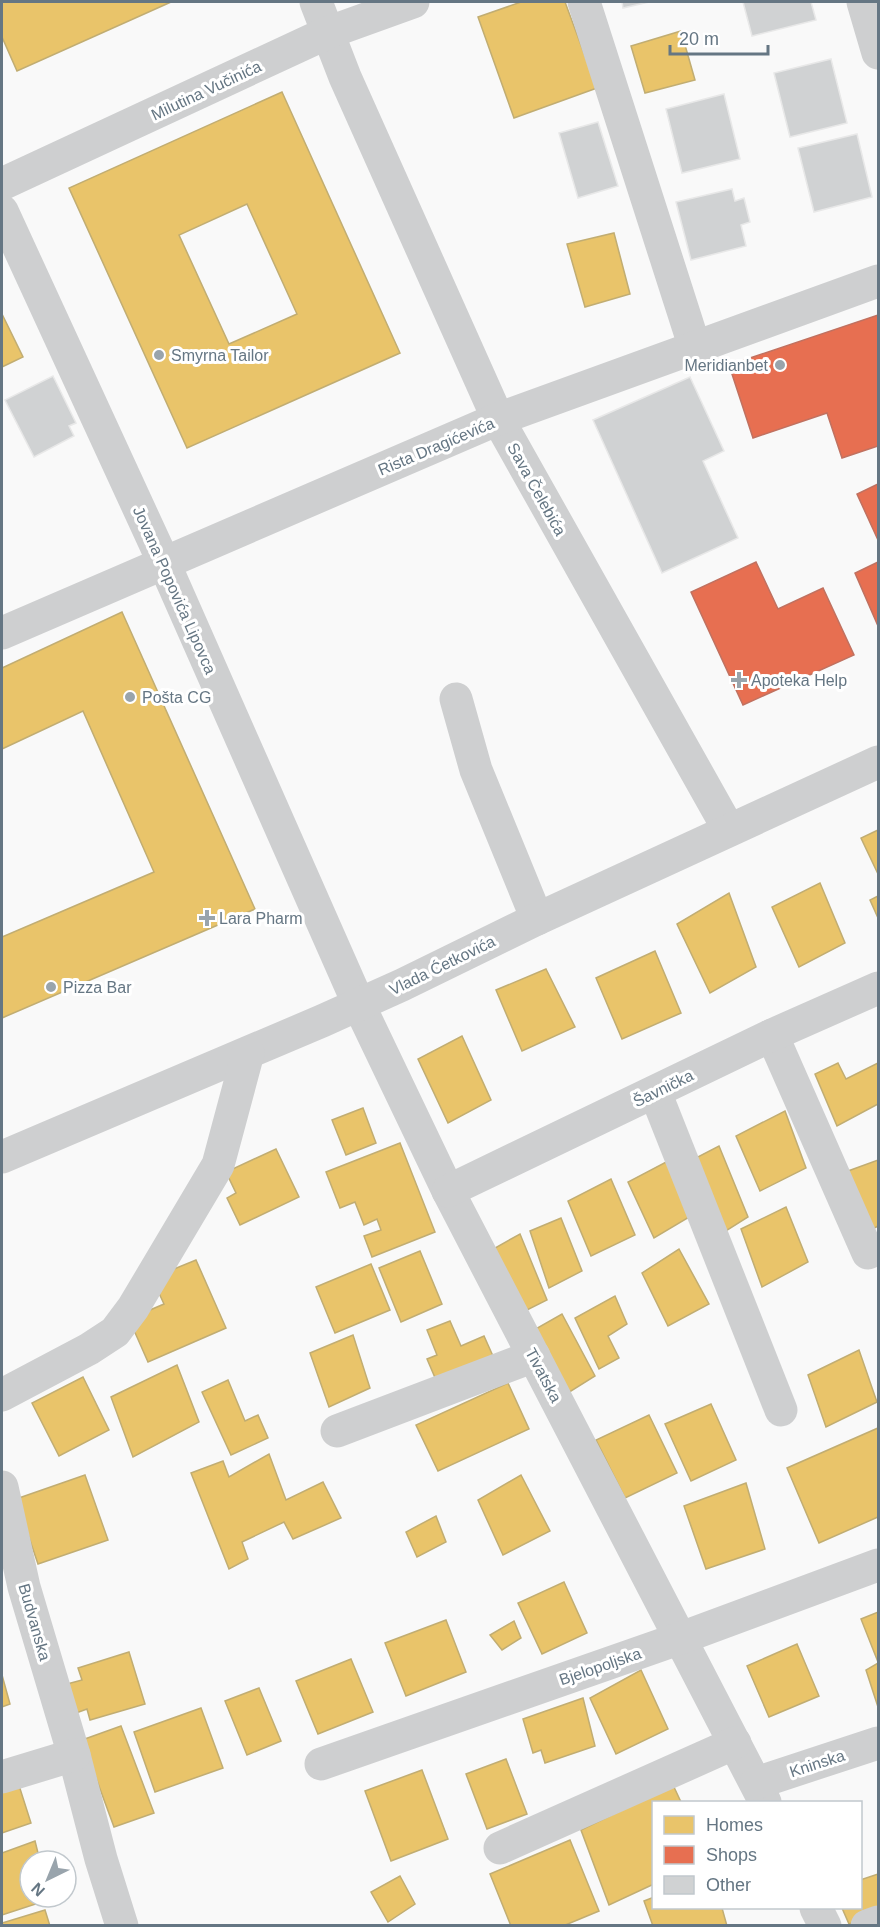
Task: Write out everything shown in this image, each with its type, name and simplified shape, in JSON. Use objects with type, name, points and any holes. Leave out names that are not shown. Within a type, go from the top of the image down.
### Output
[{"type":"street","name":"Sava Čelebića","points":[[316,2],[327,33],[498,419],[729,830]]},
{"type":"street","name":"Milutina Vučinića","points":[[2,184],[327,33],[412,2]]},
{"type":"street","points":[[584,2],[695,348]]},
{"type":"street","points":[[863,2],[879,53]]},
{"type":"street","name":"Jovana Popovića Lipovca","points":[[2,211],[164,563],[359,1005]]},
{"type":"street","name":"Rista Dragićevića","points":[[2,633],[498,419],[879,281]]},
{"type":"street","points":[[456,699],[476,770],[537,919]]},
{"type":"street","name":"Vlada Ćetkovića","points":[[2,1157],[359,1005],[537,919],[879,762]]},
{"type":"street","name":"Šavnička","points":[[448,1191],[772,1035],[879,988]]},
{"type":"street","name":"Tivatska","points":[[359,1005],[448,1191],[760,1793]]},
{"type":"street","points":[[772,1035],[868,1253]]},
{"type":"street","points":[[2,1395],[115,1332],[133,1308],[218,1165],[248,1053]]},
{"type":"street","points":[[655,1092],[781,1410]]},
{"type":"street","points":[[337,1431],[534,1356]]},
{"type":"street","name":"Budvanska","points":[[2,1487],[13,1591],[74,1755],[101,1859],[122,1926]]},
{"type":"street","name":"Bjelopoljska","points":[[321,1764],[681,1638],[879,1565]]},
{"type":"street","points":[[500,1848],[735,1743]]},
{"type":"street","name":"Kninska","points":[[760,1793],[879,1743]]},
{"type":"street","points":[[2,1777],[74,1755]]},
{"type":"street","points":[[816,1909],[825,1926]]},
{"type":"street","points":[[867,1926],[879,1922]]},
{"type":"building: Homes","points":[[2,2],[171,2],[17,71],[2,37]]},
{"type":"building: Homes","points":[[521,2],[565,2],[597,88],[514,118],[478,17]]},
{"type":"building: Homes","points":[[681,31],[695,80],[645,93],[631,46]]},
{"type":"building: Homes","points":[[282,92],[400,353],[187,448],[69,188]],"holes":[[[247,204],[297,314],[229,344],[179,235]]]},
{"type":"building: Homes","points":[[614,233],[630,294],[585,307],[567,244]]},
{"type":"building: Homes","points":[[2,314],[23,357],[2,367]]},
{"type":"building: Homes","points":[[122,612],[255,909],[2,1018],[2,937],[154,872],[83,711],[2,749],[2,668]]},
{"type":"building: Homes","points":[[878,830],[878,874],[861,838]]},
{"type":"building: Homes","points":[[820,883],[845,943],[799,967],[772,907]]},
{"type":"building: Homes","points":[[729,893],[756,967],[710,993],[677,924]]},
{"type":"building: Homes","points":[[878,896],[878,918],[870,900]]},
{"type":"building: Homes","points":[[655,951],[681,1013],[622,1039],[596,978]]},
{"type":"building: Homes","points":[[546,969],[575,1027],[522,1051],[496,990]]},
{"type":"building: Homes","points":[[462,1036],[491,1100],[448,1123],[418,1059]]},
{"type":"building: Homes","points":[[838,1063],[846,1079],[878,1063],[878,1104],[837,1126],[815,1074]]},
{"type":"building: Homes","points":[[363,1108],[376,1143],[346,1155],[332,1120]]},
{"type":"building: Homes","points":[[785,1111],[806,1168],[760,1191],[736,1136]]},
{"type":"building: Homes","points":[[400,1143],[435,1232],[372,1257],[364,1236],[381,1230],[377,1219],[364,1225],[355,1202],[340,1208],[326,1172]]},
{"type":"building: Homes","points":[[719,1146],[748,1217],[718,1236],[688,1162]]},
{"type":"building: Homes","points":[[276,1149],[299,1197],[240,1225],[227,1198],[236,1193],[226,1172]]},
{"type":"building: Homes","points":[[878,1160],[878,1226],[871,1230],[848,1171]]},
{"type":"building: Homes","points":[[668,1161],[691,1216],[654,1238],[628,1182]]},
{"type":"building: Homes","points":[[611,1179],[635,1235],[591,1256],[568,1201]]},
{"type":"building: Homes","points":[[786,1207],[808,1262],[762,1287],[741,1229]]},
{"type":"building: Homes","points":[[561,1218],[582,1271],[549,1288],[530,1231]]},
{"type":"building: Homes","points":[[520,1234],[547,1300],[523,1312],[495,1248]]},
{"type":"building: Homes","points":[[679,1249],[709,1304],[668,1326],[642,1273]]},
{"type":"building: Homes","points":[[420,1251],[442,1304],[401,1322],[379,1268]]},
{"type":"building: Homes","points":[[196,1260],[226,1328],[148,1362],[129,1319],[164,1304],[152,1278]]},
{"type":"building: Homes","points":[[371,1264],[390,1310],[335,1333],[316,1287]]},
{"type":"building: Homes","points":[[615,1296],[627,1324],[608,1336],[619,1358],[599,1369],[575,1318]]},
{"type":"building: Homes","points":[[562,1314],[595,1376],[560,1398],[532,1331]]},
{"type":"building: Homes","points":[[450,1321],[461,1346],[484,1336],[493,1356],[436,1380],[427,1359],[437,1355],[427,1330]]},
{"type":"building: Homes","points":[[353,1335],[370,1388],[329,1407],[310,1353]]},
{"type":"building: Homes","points":[[859,1350],[877,1402],[826,1427],[808,1375]]},
{"type":"building: Homes","points":[[177,1365],[199,1422],[133,1457],[111,1397]]},
{"type":"building: Homes","points":[[83,1377],[109,1430],[59,1456],[32,1403]]},
{"type":"building: Homes","points":[[228,1380],[245,1421],[258,1415],[268,1438],[231,1455],[202,1392]]},
{"type":"building: Homes","points":[[508,1383],[529,1429],[438,1471],[416,1425]]},
{"type":"building: Homes","points":[[711,1404],[736,1460],[691,1481],[665,1424]]},
{"type":"building: Homes","points":[[649,1415],[677,1473],[625,1498],[596,1440]]},
{"type":"building: Homes","points":[[878,1428],[878,1517],[819,1543],[787,1468]]},
{"type":"building: Homes","points":[[269,1454],[286,1500],[323,1482],[341,1518],[293,1539],[284,1522],[242,1542],[248,1559],[229,1569],[191,1473],[223,1461],[229,1477]]},
{"type":"building: Homes","points":[[85,1475],[108,1540],[38,1564],[16,1499]]},
{"type":"building: Homes","points":[[521,1475],[550,1531],[503,1555],[478,1500]]},
{"type":"building: Homes","points":[[746,1483],[765,1549],[706,1569],[684,1506]]},
{"type":"building: Homes","points":[[436,1516],[446,1542],[417,1557],[406,1532]]},
{"type":"building: Homes","points":[[564,1582],[587,1633],[542,1654],[518,1603]]},
{"type":"building: Homes","points":[[878,1612],[878,1662],[861,1619]]},
{"type":"building: Homes","points":[[446,1620],[466,1672],[406,1696],[385,1643]]},
{"type":"building: Homes","points":[[514,1621],[521,1638],[502,1650],[490,1635]]},
{"type":"building: Homes","points":[[797,1644],[819,1696],[769,1717],[747,1666]]},
{"type":"building: Homes","points":[[129,1652],[145,1704],[90,1720],[87,1709],[76,1713],[67,1684],[82,1680],[78,1668]]},
{"type":"building: Homes","points":[[351,1659],[373,1712],[318,1734],[296,1681]]},
{"type":"building: Homes","points":[[878,1663],[878,1707],[866,1670]]},
{"type":"building: Homes","points":[[641,1670],[668,1729],[616,1754],[590,1698]]},
{"type":"building: Homes","points":[[2,1675],[10,1704],[2,1707]]},
{"type":"building: Homes","points":[[259,1688],[281,1741],[247,1755],[225,1701]]},
{"type":"building: Homes","points":[[583,1698],[595,1746],[545,1763],[541,1750],[533,1753],[523,1719]]},
{"type":"building: Homes","points":[[201,1708],[223,1768],[155,1792],[134,1732]]},
{"type":"building: Homes","points":[[121,1726],[154,1813],[114,1827],[82,1740]]},
{"type":"building: Homes","points":[[506,1759],[527,1814],[487,1829],[466,1774]]},
{"type":"building: Homes","points":[[422,1770],[448,1839],[391,1861],[365,1791]]},
{"type":"building: Homes","points":[[16,1776],[31,1823],[2,1833],[2,1781]]},
{"type":"building: Homes","points":[[673,1785],[681,1801],[652,1801],[652,1885],[609,1905],[581,1830]]},
{"type":"building: Homes","points":[[570,1840],[599,1911],[563,1926],[511,1926],[490,1874]]},
{"type":"building: Homes","points":[[35,1841],[37,1849],[18,1849],[18,1909],[20,1909],[2,1915],[2,1853]]},
{"type":"building: Homes","points":[[878,1874],[878,1914],[849,1924],[842,1909],[862,1909],[862,1879]]},
{"type":"building: Homes","points":[[400,1876],[415,1904],[388,1922],[371,1892]]},
{"type":"building: Homes","points":[[652,1898],[652,1909],[722,1909],[727,1926],[653,1926],[644,1901]]},
{"type":"building: Homes","points":[[45,1910],[50,1926],[2,1926],[2,1923]]},
{"type":"building: Shops","points":[[878,315],[878,446],[842,458],[827,413],[753,438],[729,365]]},
{"type":"building: Shops","points":[[878,484],[878,540],[857,494]]},
{"type":"building: Shops","points":[[756,562],[778,609],[823,588],[854,655],[743,705],[691,592]]},
{"type":"building: Shops","points":[[878,562],[878,626],[855,573]]},
{"type":"building: Other","points":[[622,2],[649,2],[623,8]]},
{"type":"building: Other","points":[[743,2],[811,2],[816,20],[752,36]]},
{"type":"building: Other","points":[[831,59],[847,123],[790,137],[774,73]]},
{"type":"building: Other","points":[[724,94],[740,159],[682,173],[666,109]]},
{"type":"building: Other","points":[[598,122],[618,186],[578,198],[559,133]]},
{"type":"building: Other","points":[[857,134],[872,197],[814,212],[798,148]]},
{"type":"building: Other","points":[[732,189],[735,201],[744,198],[750,222],[741,225],[746,246],[691,260],[676,202]]},
{"type":"building: Other","points":[[53,376],[76,423],[69,426],[74,436],[34,457],[5,400]]},
{"type":"building: Other","points":[[690,377],[724,451],[703,461],[738,538],[662,573],[593,420]]},
{"type":"place","name":"Smyrna Tailor","points":[[159,355]]},
{"type":"place","name":"Meridianbet","points":[[780,365]]},
{"type":"place","name":"Apoteka Help","points":[[739,680]]},
{"type":"place","name":"Pošta CG","points":[[130,697]]},
{"type":"place","name":"Lara Pharm","points":[[207,918]]},
{"type":"place","name":"Pizza Bar","points":[[51,987]]}]
